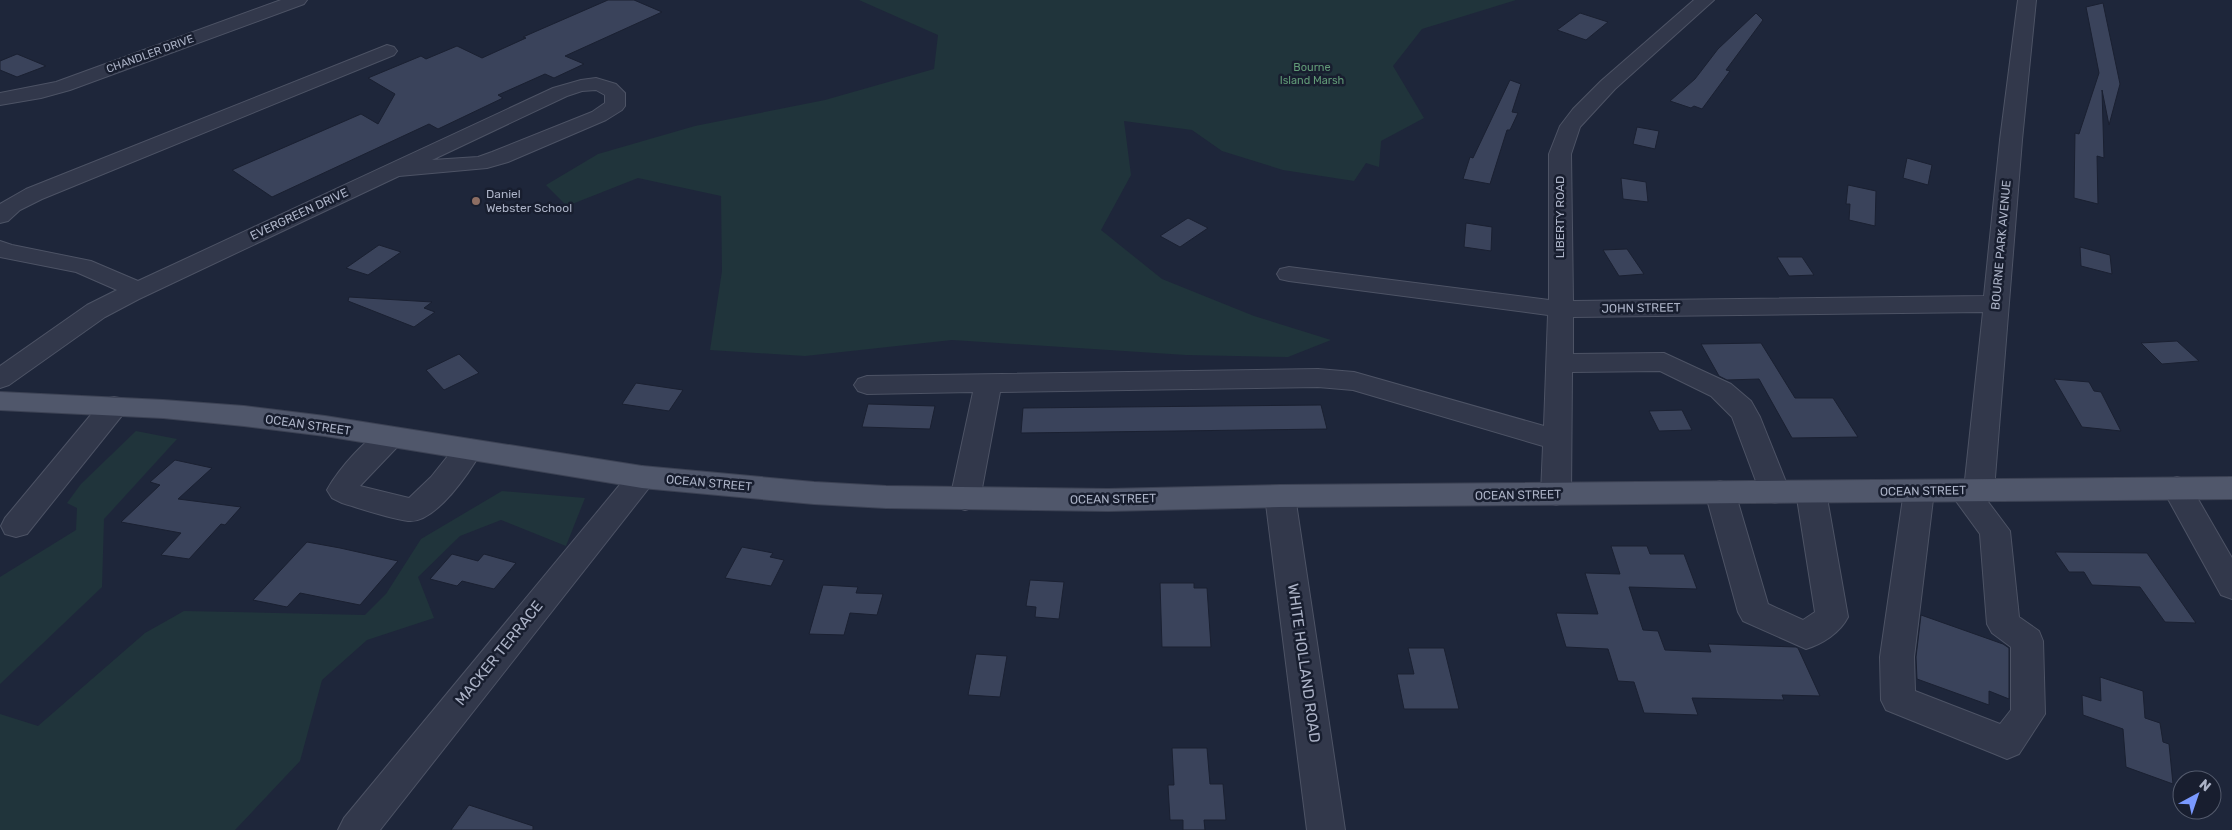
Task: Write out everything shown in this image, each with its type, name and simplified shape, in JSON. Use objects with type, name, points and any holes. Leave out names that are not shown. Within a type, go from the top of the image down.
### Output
[{"type":"main road","name":"OCEAN STREET","points":[[0,401],[114,406],[244,416],[642,477],[814,493],[965,499],[1108,500],[1280,496],[2232,488]]},
{"type":"street","name":"CHANDLER DRIVE","points":[[0,99],[63,86],[298,0]]},
{"type":"street","name":"LIBERTY ROAD","points":[[1556,494],[1561,309],[1560,154],[1568,130],[1580,113],[1608,85],[1705,0]]},
{"type":"street","name":"BOURNE PARK AVENUE","points":[[1971,490],[1995,304],[2010,140],[2027,0]]},
{"type":"street","points":[[0,216],[12,205],[34,194],[387,51]]},
{"type":"street","name":"EVERGREEN DRIVE","points":[[0,380],[96,312],[137,290],[560,92],[580,85],[592,84],[613,90],[616,100],[615,106],[609,110],[500,157],[479,163],[394,170]]},
{"type":"street","points":[[0,248],[5,251],[83,266],[137,290]]},
{"type":"street","name":"JOHN STREET","points":[[1289,274],[1561,309],[1995,304]]},
{"type":"street","points":[[1559,363],[1664,362],[1721,390],[1744,412],[1775,492]]},
{"type":"street","points":[[867,385],[1318,378],[1354,381],[1557,440]]},
{"type":"street","points":[[965,499],[988,383]]},
{"type":"street","points":[[16,526],[114,406]]},
{"type":"street","points":[[390,437],[351,477],[342,490],[352,495],[410,510],[416,509],[438,489],[469,449]]},
{"type":"street","name":"MACKER TERRACE","points":[[357,830],[642,477]]},
{"type":"street","points":[[2177,488],[2232,586]]},
{"type":"street","points":[[1919,491],[1897,657],[1898,700],[2006,742],[2028,714],[2027,641],[2003,624],[1995,531],[1971,490]]},
{"type":"street","points":[[1720,492],[1754,612],[1806,636],[1832,617],[1811,492]]},
{"type":"street","name":"WHITE HOLLAND ROAD","points":[[1280,496],[1326,830]]},
{"type":"green space","name":"Bourne Island Marsh","points":[[859,0],[1516,0],[1422,29],[1393,66],[1424,118],[1381,141],[1379,167],[1366,163],[1354,181],[1283,170],[1222,151],[1192,130],[1124,121],[1131,175],[1101,230],[1162,279],[1254,316],[1331,340],[1288,357],[1186,355],[952,340],[805,356],[710,350],[722,271],[721,196],[638,178],[567,206],[546,185],[598,154],[695,126],[825,100],[934,69],[938,35]]},
{"type":"green space","points":[[136,431],[177,439],[104,519],[102,587],[0,684],[0,577],[76,530],[77,508],[67,503],[81,484]]},
{"type":"green space","points":[[502,491],[585,498],[566,546],[501,520],[460,536],[418,577],[434,618],[367,640],[322,680],[300,761],[235,830],[0,830],[0,714],[38,726],[145,633],[184,611],[365,615],[386,594],[421,539]]},
{"type":"building","points":[[608,0],[634,0],[662,12],[565,56],[584,64],[554,78],[545,74],[498,95],[503,98],[438,129],[429,124],[272,197],[232,170],[361,114],[378,124],[395,94],[368,78],[421,56],[426,59],[457,46],[482,58],[526,38],[523,37]]},
{"type":"building","points":[[2103,3],[2120,84],[2109,125],[2102,90],[2104,158],[2097,156],[2098,204],[2074,198],[2075,133],[2079,134],[2099,73],[2086,7]]},
{"type":"building","points":[[1580,13],[1608,22],[1586,40],[1557,30]]},
{"type":"building","points":[[1756,13],[1763,20],[1726,70],[1730,71],[1702,109],[1694,106],[1691,108],[1670,101],[1695,79],[1718,49]]},
{"type":"building","points":[[17,54],[46,66],[17,77],[0,70],[0,61]]},
{"type":"building","points":[[1510,80],[1521,84],[1512,112],[1518,113],[1510,130],[1507,130],[1490,184],[1463,179],[1470,157],[1473,158]]},
{"type":"building","points":[[1637,127],[1659,131],[1655,149],[1633,144]]},
{"type":"building","points":[[1907,158],[1932,165],[1928,185],[1903,178]]},
{"type":"building","points":[[1621,178],[1646,182],[1648,202],[1623,199]]},
{"type":"building","points":[[1848,185],[1876,191],[1875,226],[1849,220],[1850,204],[1846,204]]},
{"type":"building","points":[[1188,218],[1208,228],[1180,247],[1160,236]]},
{"type":"building","points":[[1466,223],[1492,227],[1491,251],[1464,247]]},
{"type":"building","points":[[379,245],[401,252],[368,275],[346,268]]},
{"type":"building","points":[[2080,247],[2110,255],[2112,274],[2081,266]]},
{"type":"building","points":[[1627,249],[1644,274],[1619,276],[1603,250]]},
{"type":"building","points":[[1777,257],[1802,257],[1814,275],[1789,276]]},
{"type":"building","points":[[349,297],[432,302],[424,308],[435,312],[414,327],[348,301]]},
{"type":"building","points":[[2177,341],[2199,361],[2162,364],[2141,343]]},
{"type":"building","points":[[1761,343],[1795,398],[1833,398],[1858,437],[1792,438],[1759,379],[1727,380],[1719,376],[1701,344]]},
{"type":"building","points":[[459,354],[479,373],[444,390],[426,370]]},
{"type":"building","points":[[2054,379],[2089,382],[2094,391],[2101,392],[2121,431],[2082,427]]},
{"type":"building","points":[[636,383],[683,390],[669,411],[622,404]]},
{"type":"building","points":[[868,404],[935,406],[930,429],[862,427]]},
{"type":"building","points":[[1321,405],[1327,429],[1021,433],[1023,408]]},
{"type":"building","points":[[1682,410],[1692,430],[1659,431],[1649,411]]},
{"type":"building","points":[[175,460],[212,468],[178,499],[241,507],[225,525],[221,524],[189,559],[161,555],[181,533],[121,522],[160,485],[150,482]]},
{"type":"building","points":[[307,542],[398,561],[360,605],[300,593],[287,607],[253,600]]},
{"type":"building","points":[[1611,546],[1647,546],[1650,554],[1684,554],[1697,589],[1629,587],[1643,630],[1658,631],[1665,650],[1711,652],[1708,644],[1796,647],[1820,696],[1782,695],[1784,700],[1692,698],[1698,715],[1644,713],[1634,682],[1618,681],[1608,649],[1566,647],[1556,613],[1598,614],[1585,573],[1620,574]]},
{"type":"building","points":[[742,547],[773,553],[770,557],[784,560],[771,586],[725,578]]},
{"type":"building","points":[[2055,552],[2147,553],[2196,623],[2165,622],[2140,587],[2092,585],[2084,572],[2069,572]]},
{"type":"building","points":[[452,554],[478,561],[484,554],[516,563],[494,589],[462,581],[457,586],[430,579]]},
{"type":"building","points":[[1030,580],[1064,582],[1059,619],[1035,617],[1036,607],[1026,606]]},
{"type":"building","points":[[1160,583],[1194,583],[1194,588],[1207,588],[1211,647],[1162,647]]},
{"type":"building","points":[[823,585],[858,587],[856,593],[883,594],[877,615],[850,613],[844,635],[809,634]]},
{"type":"building","points":[[1921,615],[2003,644],[2009,648],[2009,699],[1989,691],[1989,705],[1917,679],[1916,657]]},
{"type":"building","points":[[1408,648],[1444,648],[1459,709],[1404,709],[1397,674],[1414,674]]},
{"type":"building","points":[[976,654],[1007,656],[1000,697],[968,695]]},
{"type":"building","points":[[2100,677],[2143,691],[2145,718],[2160,723],[2163,742],[2169,744],[2172,784],[2126,767],[2123,729],[2083,715],[2082,695],[2101,701]]},
{"type":"building","points":[[1172,748],[1207,748],[1210,784],[1223,784],[1226,820],[1204,820],[1205,830],[1183,830],[1183,820],[1170,820],[1168,785],[1174,785]]},
{"type":"building","points":[[469,805],[533,826],[533,830],[451,830]]},
{"type":"place","name":"Daniel Webster School","points":[[476,201]]}]
